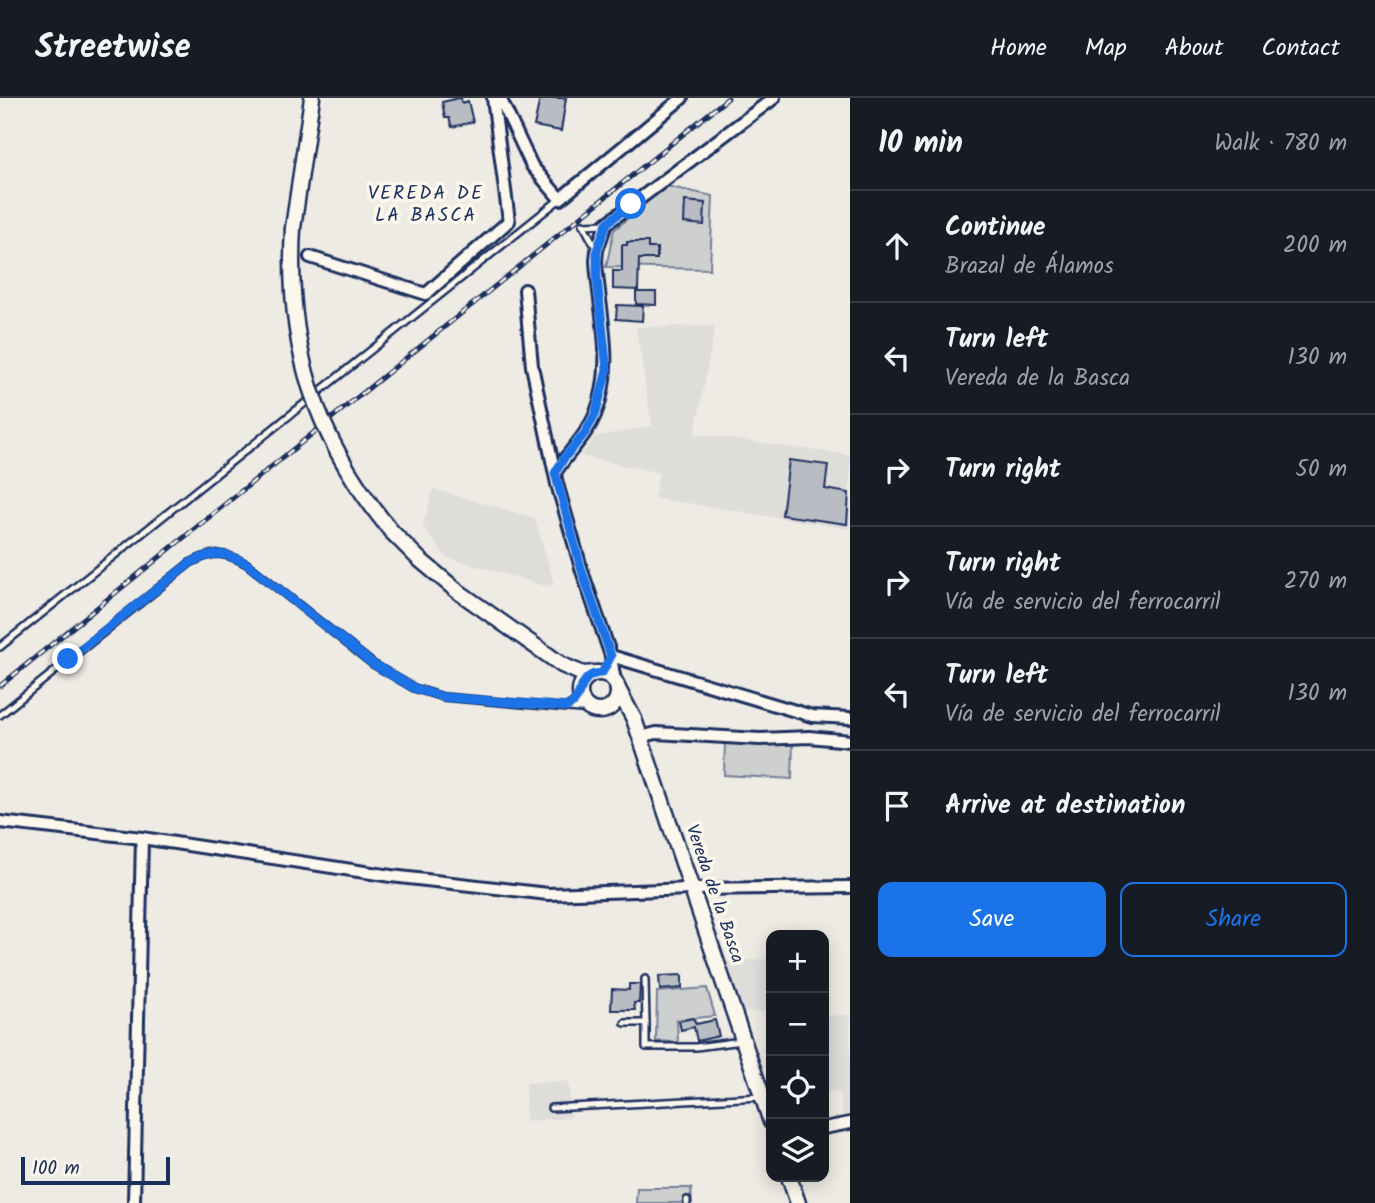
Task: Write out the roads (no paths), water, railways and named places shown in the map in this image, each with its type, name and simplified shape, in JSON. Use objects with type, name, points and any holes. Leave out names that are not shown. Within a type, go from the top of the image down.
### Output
[{"type":"street","points":[[312,98],[293,228],[293,306],[301,352],[322,423],[358,488],[391,531],[456,590],[562,665],[583,674],[599,673],[617,686],[616,701],[607,710]]},
{"type":"street","points":[[310,257],[426,294],[509,221],[493,98]]},
{"type":"street","points":[[500,98],[532,166],[560,199],[682,98]]},
{"type":"street","points":[[555,473],[595,415],[607,370],[597,279],[597,250],[607,223],[774,98]]},
{"type":"street","name":"Vereda de la Basca","points":[[526,290],[531,366],[555,473],[582,571],[611,656],[617,686],[634,719],[770,1119]]},
{"type":"street","points":[[580,693],[583,681],[599,673],[611,656],[812,716],[850,718]]},
{"type":"street","points":[[562,665],[573,678],[584,705],[592,710],[622,711],[634,719]]},
{"type":"street","points":[[640,737],[656,733],[760,739],[809,737],[850,741]]},
{"type":"street","points":[[0,822],[142,838],[391,876],[548,894],[850,887]]},
{"type":"street","points":[[134,1203],[142,838]]},
{"type":"street","points":[[829,1127],[850,1123]]},
{"type":"street","points":[[791,1182],[798,1203]]},
{"type":"lane","points":[[0,647],[560,199]]},
{"type":"lane","points":[[597,250],[583,225],[607,223]]},
{"type":"lane","points":[[0,715],[190,563],[206,555],[220,553],[247,564],[373,664],[414,688],[443,697],[592,710]]},
{"type":"lane","points":[[567,707],[575,702],[580,693]]},
{"type":"lane","points":[[645,979],[646,1047],[696,1047],[744,1041]]},
{"type":"lane","points":[[625,1023],[646,1023]]},
{"type":"lane","points":[[551,1108],[763,1097]]},
{"type":"railway","points":[[0,686],[728,98]]},
{"type":"district","name":"VEREDA DE LA BASCA","points":[[426,205]]}]
